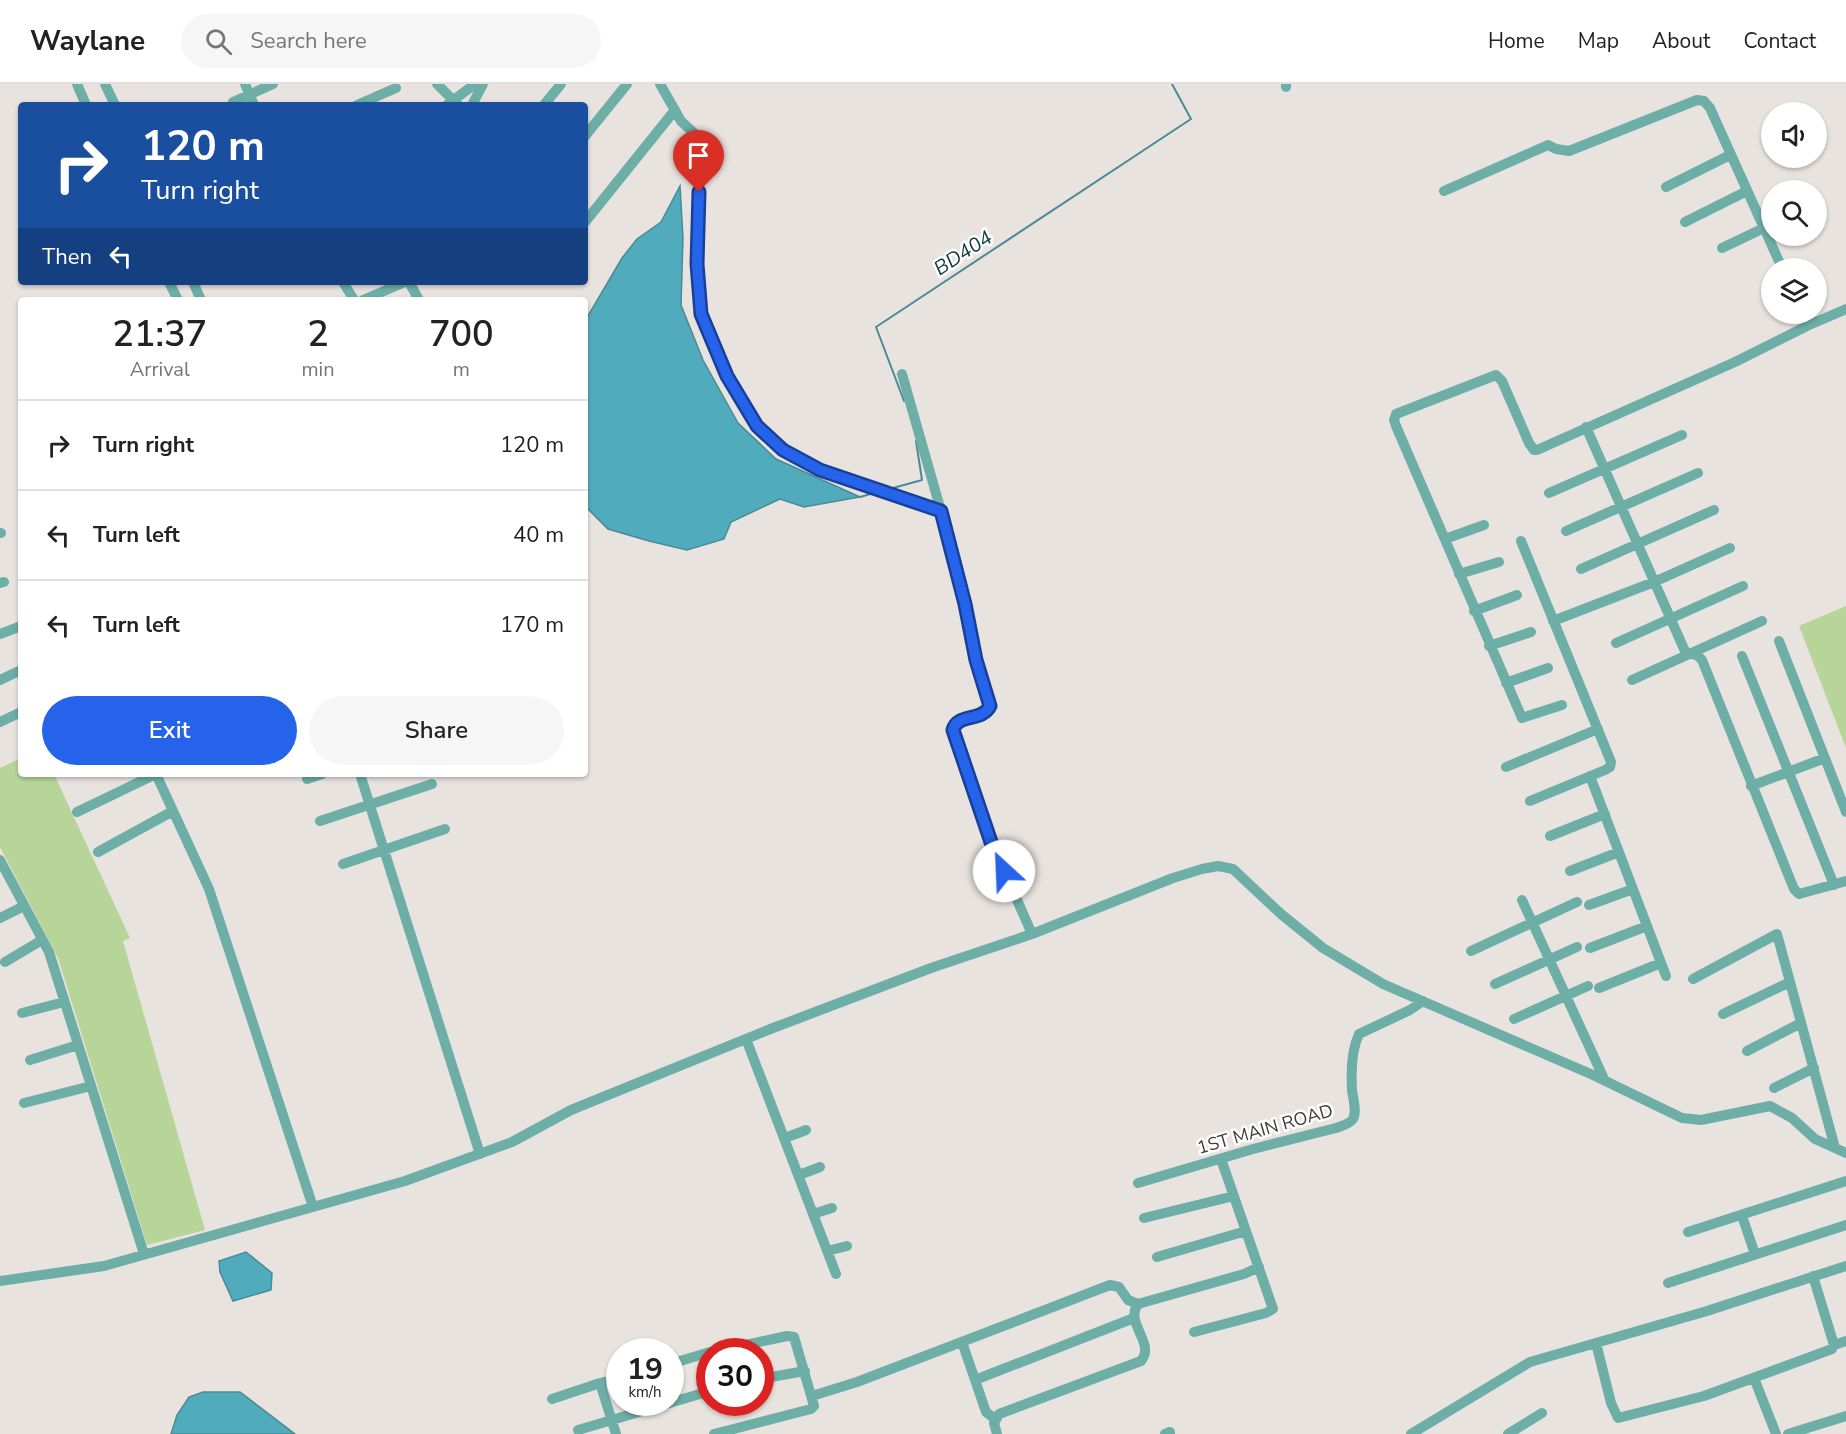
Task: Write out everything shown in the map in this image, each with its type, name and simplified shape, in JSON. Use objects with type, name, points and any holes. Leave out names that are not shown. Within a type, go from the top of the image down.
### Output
[{"type":"street","points":[[77,84],[85,102]]},
{"type":"street","points":[[105,84],[114,102]]},
{"type":"street","points":[[245,84],[252,100]]},
{"type":"street","points":[[233,102],[252,100],[273,84]]},
{"type":"street","points":[[437,84],[451,102]]},
{"type":"street","points":[[453,102],[474,84]]},
{"type":"street","points":[[474,102],[483,84]]},
{"type":"street","points":[[546,102],[561,84]]},
{"type":"street","points":[[588,132],[627,84]]},
{"type":"street","points":[[660,84],[681,121],[697,136],[700,151],[697,264],[701,314],[727,376],[757,426],[783,450],[820,470],[941,511]]},
{"type":"street","points":[[364,102],[396,88]]},
{"type":"street","points":[[1444,191],[1548,145],[1569,150],[1697,100],[1704,101],[1710,108],[1761,221]]},
{"type":"street","points":[[589,209],[675,110]]},
{"type":"street","points":[[1666,188],[1730,155]]},
{"type":"street","points":[[1685,222],[1747,191]]},
{"type":"street","points":[[1722,248],[1761,229]]},
{"type":"street","points":[[370,297],[400,285]]},
{"type":"street","points":[[1562,705],[1522,718],[1396,426],[1394,420],[1396,414],[1496,375],[1502,381],[1534,450],[1735,362],[1846,309]]},
{"type":"street","points":[[902,374],[941,511],[965,604],[976,660],[990,706],[987,713],[958,722],[953,730],[991,842],[1032,934]]},
{"type":"street","points":[[1586,427],[1684,649],[1702,660],[1796,893],[1803,894],[1843,884],[1789,772],[1743,656]]},
{"type":"street","points":[[1549,493],[1682,435]]},
{"type":"street","points":[[1566,531],[1698,473]]},
{"type":"street","points":[[1581,570],[1714,510]]},
{"type":"street","points":[[1445,539],[1484,525]]},
{"type":"street","points":[[1521,541],[1611,762],[1610,767],[1605,770],[1530,801]]},
{"type":"street","points":[[1553,621],[1654,582],[1730,548]]},
{"type":"street","points":[[1459,574],[1499,561]]},
{"type":"street","points":[[1616,643],[1743,586]]},
{"type":"street","points":[[1474,611],[1517,595]]},
{"type":"street","points":[[1632,680],[1762,621]]},
{"type":"street","points":[[0,634],[18,627]]},
{"type":"street","points":[[1490,646],[1531,632]]},
{"type":"street","points":[[1779,641],[1846,812]]},
{"type":"street","points":[[1506,683],[1548,668]]},
{"type":"street","points":[[0,680],[18,671]]},
{"type":"street","points":[[0,722],[18,713]]},
{"type":"street","points":[[1506,767],[1598,729]]},
{"type":"street","points":[[1751,786],[1825,758]]},
{"type":"street","points":[[1590,776],[1666,976]]},
{"type":"street","points":[[77,812],[150,777]]},
{"type":"street","points":[[157,777],[209,889],[313,1207]]},
{"type":"street","points":[[306,779],[312,777]]},
{"type":"street","points":[[361,777],[480,1154]]},
{"type":"street","points":[[320,821],[432,784]]},
{"type":"street","points":[[98,852],[173,811]]},
{"type":"street","points":[[1550,836],[1605,814]]},
{"type":"street","points":[[343,864],[445,829]]},
{"type":"street","points":[[1570,871],[1619,852]]},
{"type":"street","points":[[1,866],[49,952],[144,1254]]},
{"type":"street","points":[[0,1281],[104,1266],[405,1181],[512,1142],[571,1110],[746,1038],[931,968],[1032,934],[1173,878],[1202,868],[1224,866],[1233,869],[1281,914],[1323,948],[1383,984],[1605,1081],[1682,1118],[1701,1120],[1770,1106],[1792,1118],[1815,1139],[1846,1153]]},
{"type":"street","points":[[1589,905],[1633,889]]},
{"type":"street","points":[[1522,900],[1605,1081]]},
{"type":"street","points":[[1471,951],[1577,902]]},
{"type":"street","points":[[0,918],[24,906]]},
{"type":"street","points":[[1590,948],[1647,926]]},
{"type":"street","points":[[1693,979],[1777,934],[1835,1149]]},
{"type":"street","points":[[5,962],[42,940]]},
{"type":"street","points":[[1495,984],[1578,947]]},
{"type":"street","points":[[1514,1019],[1565,996],[1661,963]]},
{"type":"street","points":[[1723,1014],[1790,982]]},
{"type":"street","name":"1ST MAIN ROAD","points":[[1138,1183],[1336,1128],[1349,1122],[1353,1119],[1354,1112],[1352,1088],[1354,1055],[1359,1034],[1410,1010],[1423,1001]]},
{"type":"street","points":[[22,1013],[64,1002]]},
{"type":"street","points":[[1748,1051],[1801,1023]]},
{"type":"street","points":[[746,1038],[836,1274]]},
{"type":"street","points":[[30,1060],[78,1045]]},
{"type":"street","points":[[1774,1088],[1815,1068]]},
{"type":"street","points":[[24,1103],[91,1086]]},
{"type":"street","points":[[785,1138],[806,1131]]},
{"type":"street","points":[[1194,1332],[1266,1313],[1273,1309],[1221,1159]]},
{"type":"street","points":[[799,1175],[820,1167]]},
{"type":"street","points":[[1688,1233],[1846,1181]]},
{"type":"street","points":[[1144,1218],[1234,1196]]},
{"type":"street","points":[[813,1214],[832,1208]]},
{"type":"street","points":[[1742,1216],[1755,1254]]},
{"type":"street","points":[[1668,1283],[1846,1225]]},
{"type":"street","points":[[1157,1257],[1246,1231]]},
{"type":"street","points":[[827,1251],[847,1246]]},
{"type":"street","points":[[1411,1434],[1530,1362],[1707,1311],[1846,1266]]},
{"type":"street","points":[[812,1396],[857,1382],[1110,1285],[1119,1287],[1128,1300],[1138,1304],[1244,1274],[1259,1267]]},
{"type":"street","points":[[1813,1276],[1834,1345]]},
{"type":"street","points":[[997,1434],[994,1423],[999,1414],[1141,1360],[1146,1349],[1134,1318],[1134,1311],[1138,1304]]},
{"type":"street","points":[[975,1380],[1134,1318]]},
{"type":"street","points":[[714,1434],[811,1409],[814,1406],[796,1340],[791,1335],[774,1339]]},
{"type":"street","points":[[1596,1343],[1611,1403],[1618,1418],[1704,1396],[1829,1351],[1834,1345],[1846,1341]]},
{"type":"street","points":[[962,1342],[986,1412],[995,1419]]},
{"type":"street","points":[[774,1377],[805,1371]]},
{"type":"street","points":[[1754,1378],[1776,1434]]},
{"type":"street","points":[[552,1399],[606,1382]]},
{"type":"street","points":[[600,1383],[616,1434]]},
{"type":"street","points":[[579,1430],[696,1395]]},
{"type":"street","points":[[1508,1434],[1542,1413]]},
{"type":"street","points":[[1788,1434],[1846,1416]]},
{"type":"street","points":[[1165,1434],[1170,1432],[1170,1434]]},
{"type":"green space","points":[[1846,606],[1846,748],[1799,626]]},
{"type":"green space","points":[[18,759],[18,777],[55,777],[130,938],[123,941],[205,1230],[147,1245],[58,958],[0,847],[0,768]]},
{"type":"water","points":[[680,186],[683,238],[681,305],[703,360],[738,423],[776,459],[860,497],[804,507],[780,499],[731,522],[724,539],[687,550],[608,529],[588,509],[588,316],[622,258],[637,239],[661,222]]},
{"type":"water","points":[[246,1252],[272,1273],[271,1290],[233,1301],[220,1272],[219,1261]]},
{"type":"water","points":[[203,1392],[240,1392],[295,1434],[171,1434],[177,1415],[189,1397]]},
{"type":"waterway","name":"BD404","points":[[904,401],[876,327],[1191,119],[1172,84]]},
{"type":"waterway","name":"BD404","points":[[893,488],[922,480],[916,441]]},
{"type":"waterway","name":"BD404","points":[[860,497],[874,493]]},
{"type":"route","points":[[699,192],[697,264],[701,314],[727,376],[757,426],[783,450],[820,470],[941,511],[965,604],[976,660],[990,706],[987,713],[958,722],[953,730],[991,842],[1004,871]]}]
